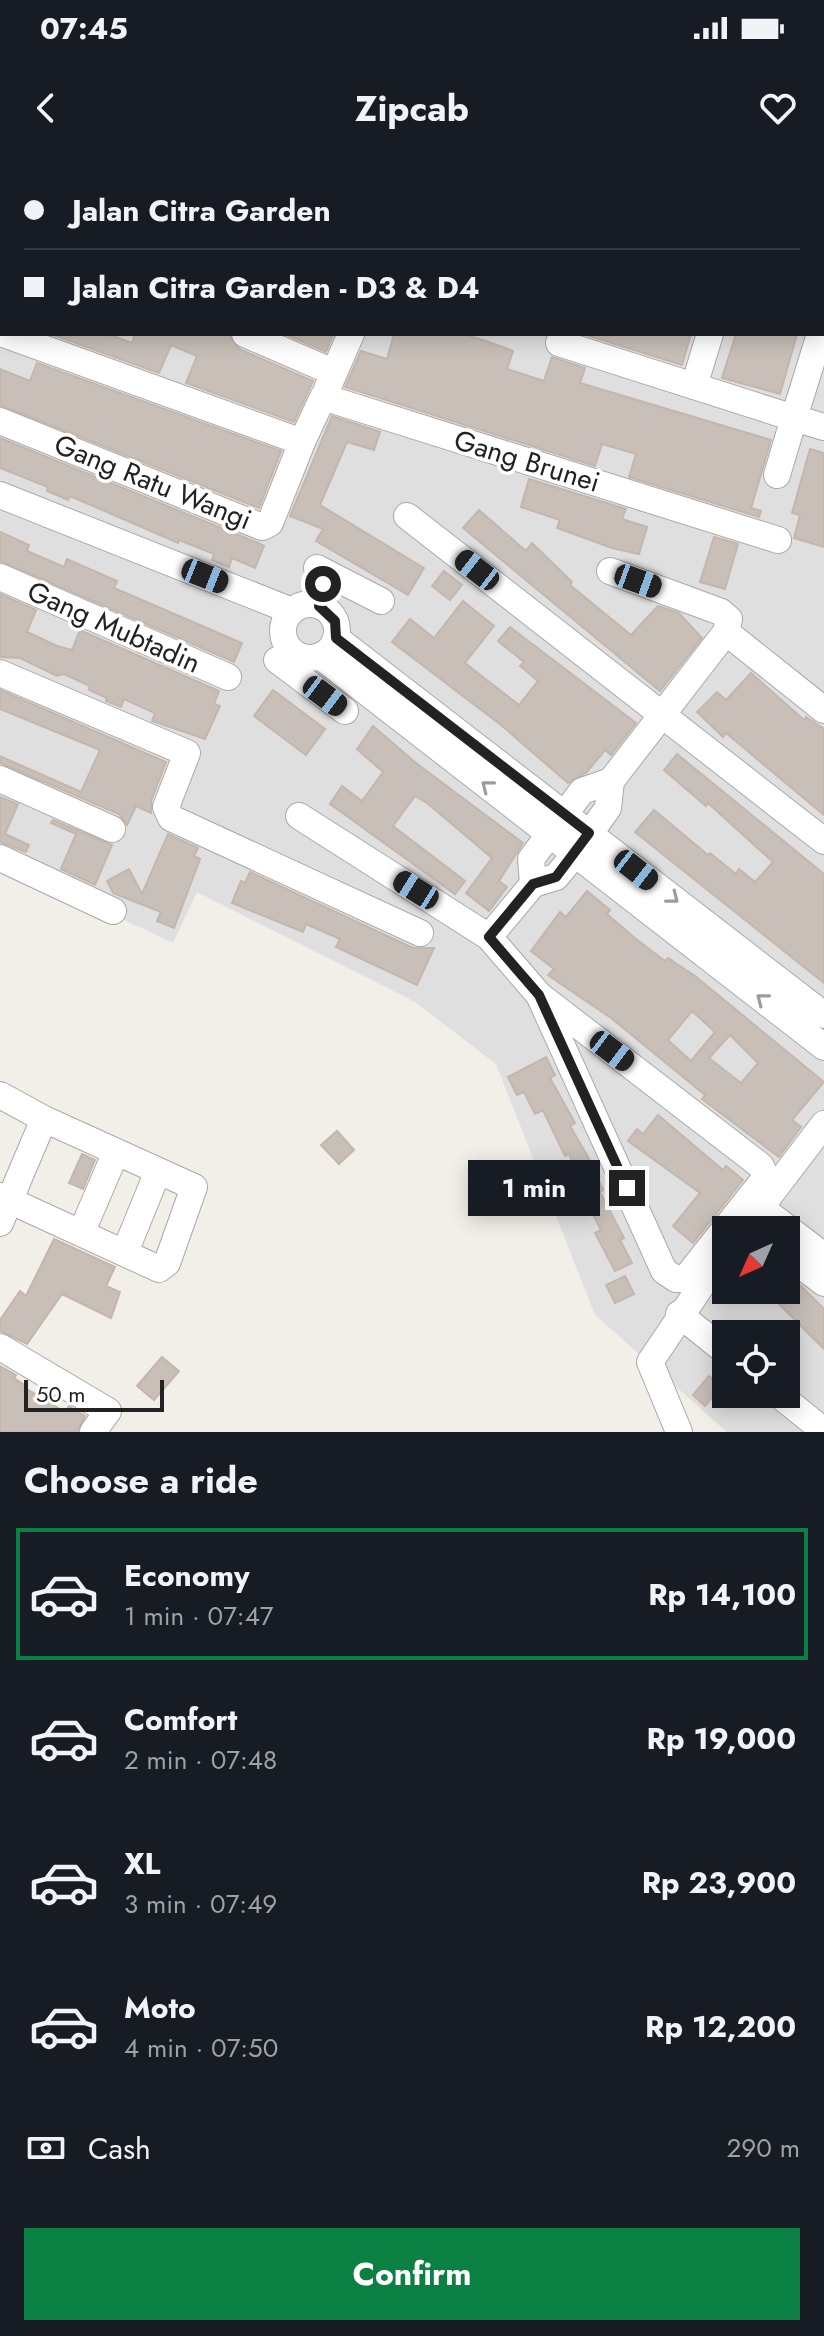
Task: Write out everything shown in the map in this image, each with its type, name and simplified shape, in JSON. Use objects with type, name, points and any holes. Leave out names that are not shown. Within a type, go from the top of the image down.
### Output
[{"type":"street","points":[[10,336],[302,442],[350,336]]},
{"type":"street","points":[[250,336],[326,369]]},
{"type":"street","points":[[694,386],[709,336]]},
{"type":"street","points":[[777,475],[819,336]]},
{"type":"street","points":[[559,343],[824,427]]},
{"type":"street","name":"Gang Brunei","points":[[323,399],[778,540]]},
{"type":"street","name":"Gang Ratu Wangi","points":[[0,421],[262,527],[270,523],[302,442]]},
{"type":"street","points":[[0,495],[292,611]]},
{"type":"street","points":[[407,516],[824,841]]},
{"type":"street","points":[[489,937],[533,884],[556,877],[582,844],[608,808],[611,781],[727,629],[729,619],[721,612],[610,571]]},
{"type":"street","points":[[326,572],[370,596],[362,600],[309,648],[326,572]]},
{"type":"street","name":"Gang Mubtadin","points":[[0,577],[228,677]]},
{"type":"street","points":[[345,711],[309,648],[307,605],[292,611],[284,627],[287,645],[309,648],[557,824],[824,1047]]},
{"type":"street","points":[[727,629],[824,710]]},
{"type":"street","points":[[0,673],[182,750],[187,759],[166,807],[171,818],[420,933]]},
{"type":"street","points":[[0,779],[112,829]]},
{"type":"street","points":[[533,884],[531,859],[557,824],[582,791],[611,781]]},
{"type":"street","points":[[299,816],[489,937],[539,995],[757,1162],[764,1171],[762,1182],[691,1275],[676,1279],[664,1271],[539,995]]},
{"type":"street","points":[[582,844],[824,1015]]},
{"type":"street","points":[[0,858],[113,911]]},
{"type":"street","points":[[0,1095],[44,1119],[192,1185],[196,1191],[167,1263],[159,1269],[82,1231],[3,1206],[44,1119]]},
{"type":"street","points":[[757,1216],[824,1124]]},
{"type":"street","points":[[82,1231],[116,1152]]},
{"type":"street","points":[[125,1252],[158,1171]]},
{"type":"street","points":[[800,1245],[824,1256]]},
{"type":"street","points":[[800,1265],[824,1283]]},
{"type":"street","points":[[679,1432],[650,1362],[679,1314],[712,1270]]},
{"type":"street","points":[[679,1314],[712,1341]]},
{"type":"street","points":[[0,1347],[108,1411],[93,1432]]},
{"type":"street","points":[[795,1408],[824,1431]]},
{"type":"shaded area","points":[[0,336],[824,336],[824,1432],[727,1432],[595,1315],[496,1064],[415,1002],[197,892],[173,943],[0,861]]},
{"type":"building","points":[[57,336],[113,336],[132,343],[134,336],[230,336],[239,349],[313,381],[294,422],[186,383],[197,356],[171,345],[159,373]]},
{"type":"building","points":[[290,336],[333,336],[326,352]]},
{"type":"building","points":[[393,336],[470,336],[513,351],[507,369],[544,381],[552,357],[585,368],[580,383],[771,440],[751,508],[761,511],[759,517],[629,477],[636,454],[602,444],[595,466],[345,387],[361,351],[387,359]]},
{"type":"building","points":[[589,336],[690,336],[682,365]]},
{"type":"building","points":[[735,336],[796,336],[780,394],[722,378]]},
{"type":"building","points":[[37,363],[281,451],[259,508],[0,405],[0,369],[30,381]]},
{"type":"building","points":[[332,416],[380,432],[374,450],[347,442],[320,505],[424,568],[408,595],[316,541],[323,529],[290,516]]},
{"type":"building","points":[[0,438],[264,546],[255,568],[232,558],[229,567],[212,560],[214,554],[179,540],[178,543],[70,496],[68,500],[47,491],[48,487],[0,468]]},
{"type":"building","points":[[810,449],[824,453],[824,547],[794,538],[800,515],[792,513]]},
{"type":"building","points":[[529,479],[626,509],[622,519],[647,527],[639,554],[612,548],[557,528],[560,520],[521,507]]},
{"type":"building","points":[[479,510],[526,551],[532,543],[572,582],[570,585],[631,635],[658,606],[679,613],[702,638],[660,691],[463,528]]},
{"type":"building","points":[[0,532],[29,545],[27,551],[64,567],[67,559],[117,581],[114,588],[242,643],[234,662],[0,561]]},
{"type":"building","points":[[714,537],[738,544],[725,589],[700,582]]},
{"type":"building","points":[[444,571],[462,585],[450,600],[432,586]]},
{"type":"building","points":[[0,594],[36,610],[27,632],[57,646],[72,650],[80,630],[219,691],[214,704],[220,706],[205,739],[152,721],[155,713],[124,699],[121,707],[106,701],[107,698],[89,690],[90,686],[64,674],[57,676],[20,658],[0,657]]},
{"type":"building","points":[[463,601],[494,626],[465,663],[519,705],[538,681],[520,666],[524,662],[498,641],[510,627],[636,723],[611,755],[605,750],[587,772],[568,783],[501,725],[392,642],[410,619],[434,638]]},
{"type":"building","points":[[751,673],[804,720],[806,717],[824,729],[824,815],[726,733],[723,737],[697,712],[717,692],[726,700]]},
{"type":"building","points":[[0,690],[166,762],[151,801],[151,813],[136,806],[127,825],[119,814],[0,763],[0,756],[81,792],[100,750],[0,709]]},
{"type":"building","points":[[273,690],[325,729],[306,755],[254,716]]},
{"type":"building","points":[[373,726],[416,763],[523,843],[499,881],[507,887],[489,911],[466,893],[492,858],[427,803],[415,796],[393,826],[465,881],[455,894],[330,804],[342,786],[362,801],[383,772],[357,749]]},
{"type":"building","points":[[677,754],[824,874],[824,983],[635,832],[654,810],[736,874],[739,869],[755,882],[773,862],[708,803],[706,806],[664,770]]},
{"type":"building","points":[[0,797],[18,804],[5,834],[29,845],[26,852],[0,842]]},
{"type":"building","points":[[53,820],[112,845],[95,885],[61,869],[76,834],[51,823]]},
{"type":"building","points":[[168,834],[198,848],[194,856],[200,859],[174,928],[157,921],[161,912],[113,893],[107,881],[129,869],[142,894]]},
{"type":"building","points":[[250,872],[413,948],[434,948],[417,985],[336,947],[340,939],[306,924],[303,932],[232,903],[241,881],[245,883]]},
{"type":"building","points":[[587,891],[610,910],[607,914],[636,939],[665,961],[668,958],[695,976],[824,1082],[792,1120],[801,1127],[779,1157],[702,1099],[705,1095],[611,1018],[548,975],[554,969],[531,951],[560,912],[566,917]],"holes":[[[692,1011],[715,1032],[691,1061],[668,1040]],[[730,1035],[758,1063],[741,1083],[709,1058]]]},
{"type":"building","points":[[546,1057],[555,1075],[550,1078],[575,1123],[570,1126],[587,1155],[603,1190],[600,1192],[624,1238],[620,1240],[632,1263],[615,1271],[595,1233],[601,1230],[579,1188],[582,1187],[569,1154],[565,1156],[543,1110],[535,1114],[524,1092],[517,1095],[508,1077]]},
{"type":"building","points":[[658,1115],[723,1170],[726,1166],[743,1180],[693,1243],[673,1226],[700,1193],[628,1141],[637,1129],[643,1134]]},
{"type":"building","points":[[337,1131],[354,1150],[339,1164],[321,1145]]},
{"type":"building","points":[[82,1154],[95,1160],[83,1189],[69,1183]]},
{"type":"building","points":[[54,1239],[115,1267],[106,1286],[120,1292],[111,1318],[62,1294],[27,1344],[0,1331],[0,1320],[20,1291],[26,1296]]},
{"type":"building","points":[[625,1276],[634,1294],[615,1303],[606,1285]]},
{"type":"building","points":[[801,1286],[824,1309],[824,1349],[800,1325],[800,1320],[795,1320],[779,1304],[800,1304]]},
{"type":"building","points":[[162,1357],[179,1371],[154,1400],[137,1386]]},
{"type":"building","points":[[0,1366],[16,1375],[14,1378],[22,1386],[65,1412],[69,1406],[85,1416],[77,1432],[0,1432]]},
{"type":"building","points":[[709,1376],[712,1378],[712,1397],[705,1406],[693,1395]]},
{"type":"route","points":[[323,584],[319,606],[335,621],[336,638],[589,833],[556,877],[533,884],[489,937],[539,995],[627,1188]]}]
